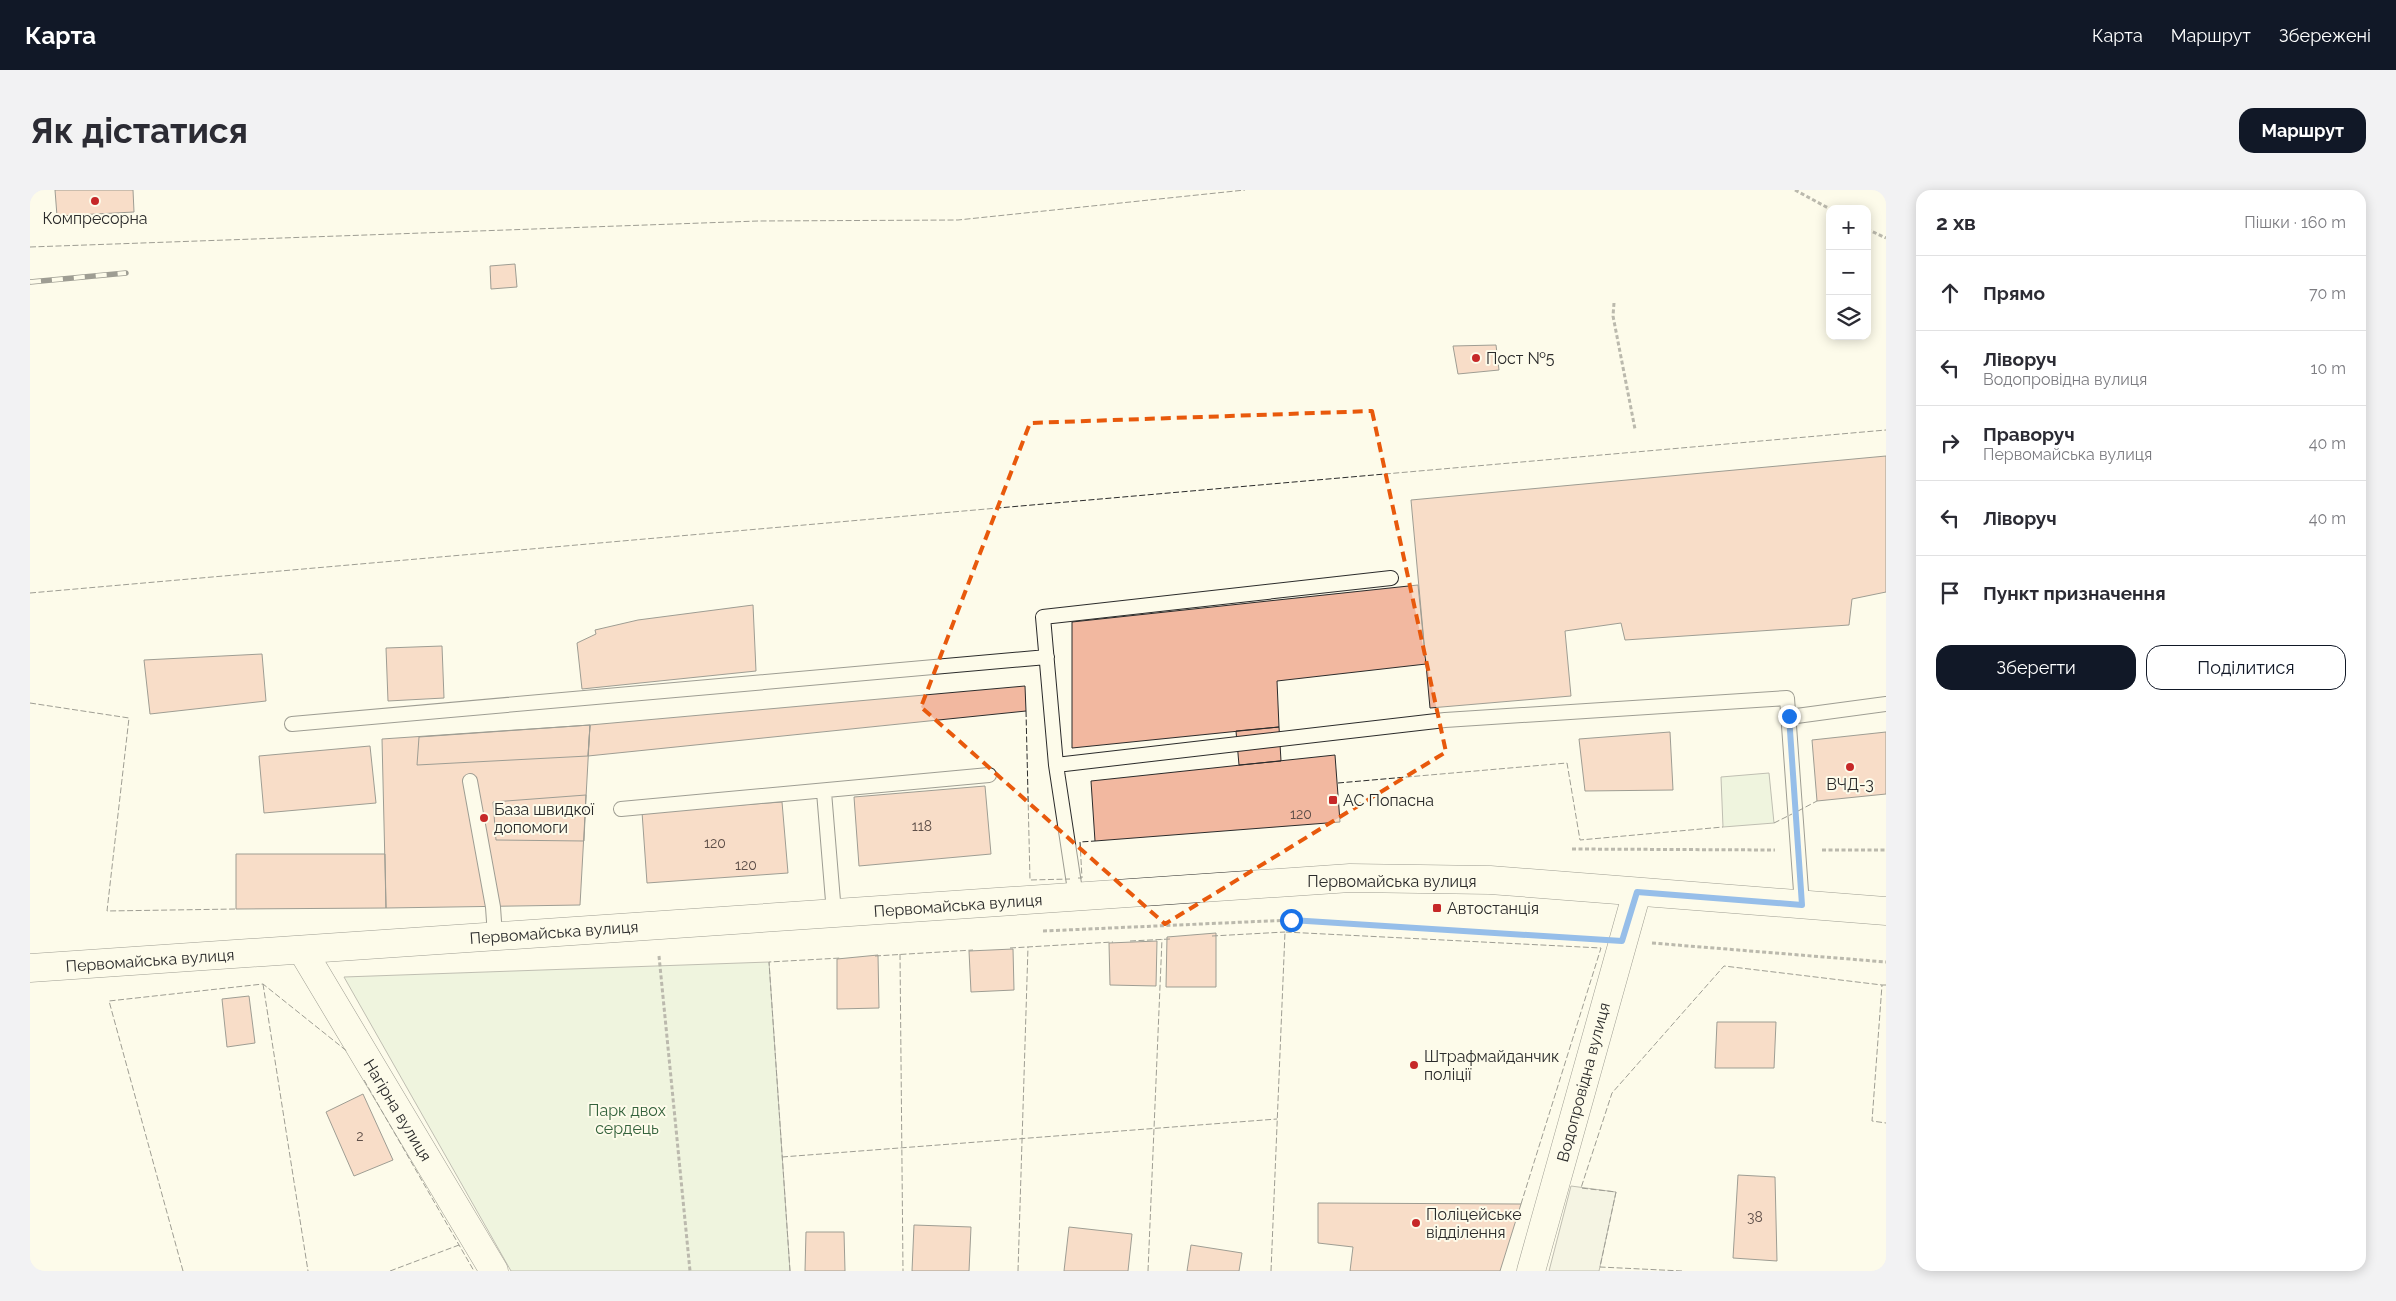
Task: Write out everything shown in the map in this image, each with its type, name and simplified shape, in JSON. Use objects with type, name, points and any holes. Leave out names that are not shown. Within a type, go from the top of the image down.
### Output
[{"type":"street","name":"Первомайська вулиця","points":[[30,968],[1350,878],[1490,880],[1886,911]]},
{"type":"street","name":"Водопровідна вулиця","points":[[1532,1271],[1637,892]]},
{"type":"street","name":"Нагірна вулиця","points":[[302,950],[494,1271]]},
{"type":"lane","points":[[1076,897],[1056,765],[1044,617],[1391,578]]},
{"type":"lane","points":[[292,724],[1047,657]]},
{"type":"lane","points":[[1056,765],[1444,720],[1787,698],[1802,905]]},
{"type":"lane","points":[[1789,716],[1886,704]]},
{"type":"lane","points":[[621,809],[824,792],[989,775]]},
{"type":"lane","points":[[470,781],[493,907],[495,936]]},
{"type":"lane","points":[[824,792],[834,913]]},
{"type":"path","points":[[1794,190],[1826,207]]},
{"type":"path","points":[[1871,230],[1886,238]]},
{"type":"path","points":[[1614,303],[1613,316],[1635,429]]},
{"type":"path","points":[[1572,849],[1886,850]]},
{"type":"path","points":[[1034,932],[1291,920],[1622,941],[1886,962]]},
{"type":"path","points":[[659,950],[690,1271]]},
{"type":"highlighted area","points":[[1372,411],[1446,752],[1165,924],[921,707],[1030,423]]},
{"type":"green space","points":[[1769,773],[1774,823],[1723,827],[1721,777]]},
{"type":"green space","name":"Парк двох сердець","points":[[769,962],[790,1271],[511,1271],[344,977]]},
{"type":"shaded area","points":[[1571,1186],[1616,1192],[1599,1271],[1549,1271]]},
{"type":"building","name":"Компресорна","points":[[55,190],[133,190],[134,212],[57,216]]},
{"type":"building","points":[[515,264],[517,287],[491,289],[490,266]]},
{"type":"building","name":"Пост №5","points":[[1496,345],[1499,370],[1458,374],[1453,346]]},
{"type":"building","points":[[1886,456],[1886,592],[1852,599],[1849,625],[1625,640],[1621,623],[1565,631],[1571,696],[1430,708],[1411,500]]},
{"type":"building","points":[[1418,585],[1426,664],[1277,681],[1279,727],[1072,748],[1072,622]]},
{"type":"building","points":[[753,605],[756,671],[582,689],[577,643],[596,634],[595,630],[638,620]]},
{"type":"building","points":[[442,646],[444,698],[388,701],[386,648]]},
{"type":"building","points":[[262,654],[266,701],[150,714],[144,660]]},
{"type":"building","points":[[1025,686],[1026,711],[588,756],[590,725]]},
{"type":"building","name":"База швидкої допомоги","points":[[590,725],[580,905],[386,908],[382,739]]},
{"type":"building","points":[[590,725],[588,756],[417,765],[419,737]]},
{"type":"building","points":[[1279,727],[1281,761],[1239,765],[1236,731]]},
{"type":"building","points":[[1670,732],[1673,790],[1585,791],[1579,739]]},
{"type":"building","name":"ВЧД-3","points":[[1886,732],[1886,794],[1817,801],[1812,740]]},
{"type":"building","points":[[370,746],[376,803],[264,813],[259,756]]},
{"type":"building","points":[[1335,755],[1340,822],[1095,841],[1091,781]]},
{"type":"building","points":[[985,786],[991,854],[859,866],[854,797]]},
{"type":"building","points":[[586,795],[584,841],[496,840],[493,802]]},
{"type":"building","points":[[782,802],[788,873],[647,883],[642,812]]},
{"type":"building","points":[[236,854],[385,854],[386,908],[236,909]]},
{"type":"building","points":[[1216,933],[1216,987],[1166,987],[1167,937]]},
{"type":"building","points":[[1157,941],[1156,986],[1110,985],[1109,943]]},
{"type":"building","points":[[1013,949],[1014,990],[971,992],[969,951]]},
{"type":"building","points":[[878,955],[879,1008],[837,1009],[837,959]]},
{"type":"building","points":[[249,996],[255,1043],[227,1047],[222,999]]},
{"type":"building","points":[[1717,1022],[1776,1022],[1774,1068],[1715,1068]]},
{"type":"building","points":[[363,1094],[393,1160],[354,1176],[326,1112]]},
{"type":"building","points":[[1738,1175],[1775,1177],[1777,1261],[1733,1258]]},
{"type":"building","name":"Поліцейське відділення","points":[[1318,1203],[1521,1204],[1500,1271],[1350,1271],[1353,1247],[1318,1243]]},
{"type":"building","points":[[914,1225],[971,1227],[969,1271],[912,1271]]},
{"type":"building","points":[[1069,1227],[1132,1234],[1128,1271],[1064,1271]]},
{"type":"building","points":[[806,1232],[844,1232],[845,1271],[805,1271]]},
{"type":"building","points":[[1191,1245],[1242,1253],[1239,1271],[1187,1271]]},
{"type":"railway","points":[[30,282],[126,273]]},
{"type":"fence","points":[[30,247],[758,221],[958,220],[1245,190]]},
{"type":"fence","points":[[30,593],[1886,430]]},
{"type":"fence","points":[[30,703],[129,718],[107,911],[236,909]]},
{"type":"fence","points":[[1026,711],[1030,880],[1070,879]]},
{"type":"fence","points":[[1338,783],[1567,763],[1580,840],[1723,827]]},
{"type":"fence","points":[[1798,811],[1817,801]]},
{"type":"fence","points":[[1774,823],[1792,814]]},
{"type":"fence","points":[[1078,878],[1082,878],[1080,842],[1095,841]]},
{"type":"fence","points":[[1212,936],[1285,932]]},
{"type":"fence","points":[[1271,1271],[1285,932],[1601,948],[1521,1204]]},
{"type":"fence","points":[[1148,1271],[1162,939]]},
{"type":"fence","points":[[1130,941],[1170,939]]},
{"type":"fence","points":[[1010,948],[1113,942]]},
{"type":"fence","points":[[1018,1271],[1028,947]]},
{"type":"fence","points":[[875,956],[973,950]]},
{"type":"fence","points":[[900,954],[903,1271]]},
{"type":"fence","points":[[790,1271],[769,962],[841,958]]},
{"type":"fence","points":[[1682,1271],[1600,1267],[1616,1192],[1581,1188],[1612,1093],[1724,966],[1882,985]]},
{"type":"fence","points":[[263,984],[308,1271]]},
{"type":"fence","points":[[183,1271],[109,1001],[263,984],[348,1052]]},
{"type":"fence","points":[[1886,985],[1882,985],[1872,1121],[1886,1123]]},
{"type":"fence","points":[[364,1080],[474,1271]]},
{"type":"fence","points":[[782,1157],[1277,1119]]},
{"type":"fence","points":[[390,1271],[459,1245]]},
{"type":"place","name":"Компресорна","points":[[95,201]]},
{"type":"place","name":"Пост №5","points":[[1476,358]]},
{"type":"place","name":"ВЧД-3","points":[[1850,767]]},
{"type":"place","name":"АС Попасна","points":[[1333,800]]},
{"type":"place","name":"База швидкої допомоги","points":[[484,818]]},
{"type":"place","name":"Автостанція","points":[[1437,908]]},
{"type":"place","name":"Штрафмайданчик поліції","points":[[1414,1065]]},
{"type":"place","name":"Поліцейське відділення","points":[[1416,1223]]},
{"type":"route","points":[[1291,920],[1622,941],[1637,892],[1802,905],[1789,716]]}]
